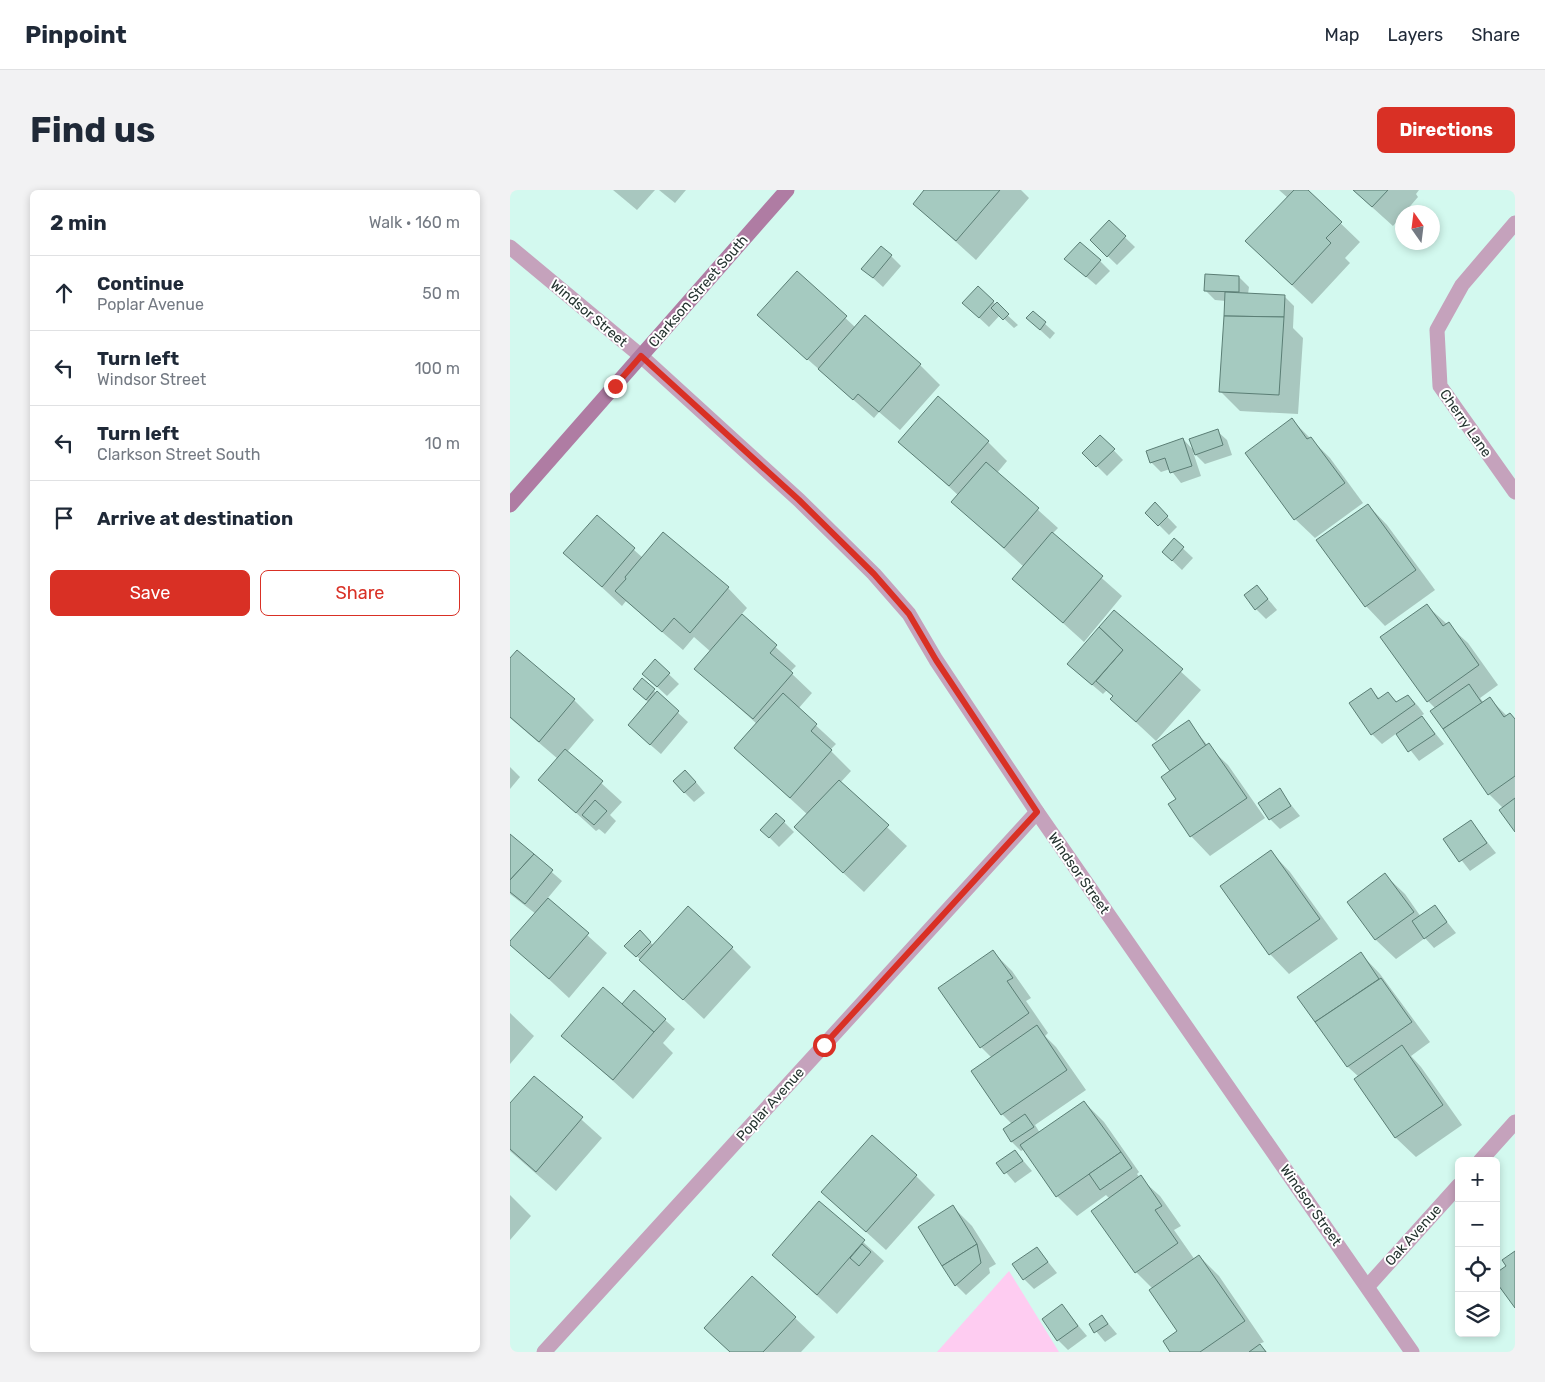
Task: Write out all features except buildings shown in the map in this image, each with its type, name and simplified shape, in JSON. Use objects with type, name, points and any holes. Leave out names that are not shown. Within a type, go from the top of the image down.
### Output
[{"type":"street","name":"Clarkson Street South","points":[[510,505],[787,190]]},
{"type":"street","name":"Cherry Lane","points":[[1515,223],[1462,285],[1437,330],[1440,386],[1515,492]]},
{"type":"street","name":"Windsor Street","points":[[510,246],[641,356],[799,500],[874,574],[909,614],[936,660],[1037,812],[1368,1286],[1412,1352]]},
{"type":"street","name":"Poplar Avenue","points":[[544,1352],[1037,812]]},
{"type":"street","points":[[1484,1157],[1515,1122]]},
{"type":"street","name":"Oak Avenue","points":[[1368,1286],[1455,1188]]},
{"type":"shaded area","points":[[1009,1271],[1059,1352],[937,1352]]},
{"type":"route","points":[[615,386],[641,356],[799,500],[874,574],[909,614],[936,660],[1037,812],[824,1045]]}]
